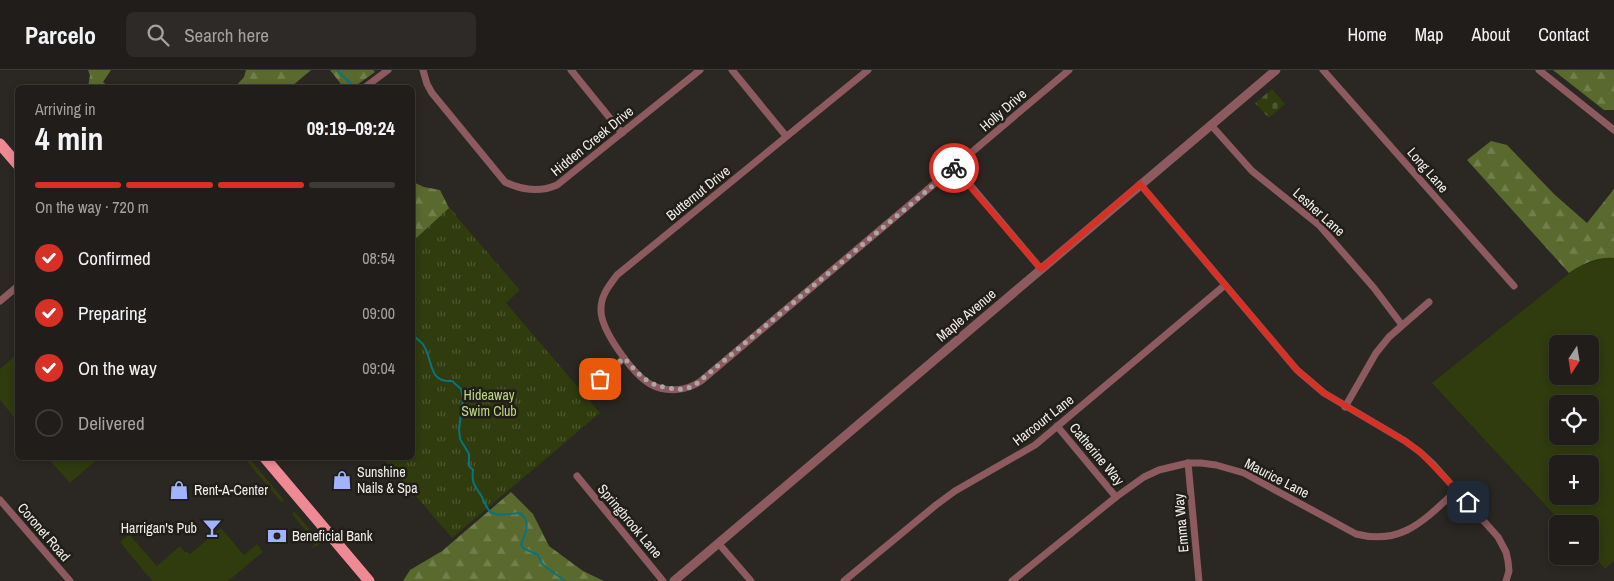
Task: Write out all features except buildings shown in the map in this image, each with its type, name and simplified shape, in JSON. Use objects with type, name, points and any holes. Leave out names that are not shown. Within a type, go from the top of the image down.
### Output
[{"type":"main road","points":[[0,144],[15,162]]},
{"type":"main road","points":[[267,460],[366,580]]},
{"type":"street","points":[[368,85],[388,70]]},
{"type":"street","name":"Hidden Creek Drive","points":[[423,70],[432,94],[505,182],[523,189],[541,190],[557,185],[700,70]]},
{"type":"street","points":[[572,70],[622,133]]},
{"type":"street","points":[[732,70],[786,136]]},
{"type":"street","name":"Butternut Drive","points":[[624,358],[607,334],[601,318],[602,298],[617,275],[868,70]]},
{"type":"street","name":"Holly Drive","points":[[624,358],[643,378],[657,387],[681,390],[695,385],[1069,70]]},
{"type":"street","name":"Maple Avenue","points":[[674,581],[1276,70]]},
{"type":"street","name":"Long Lane","points":[[1323,70],[1514,286]]},
{"type":"street","points":[[1539,70],[1614,130]]},
{"type":"street","name":"Lesher Lane","points":[[1211,125],[1252,171],[1319,225],[1374,288],[1402,325]]},
{"type":"street","points":[[955,167],[1041,269]]},
{"type":"street","points":[[1140,184],[1297,370],[1324,393],[1405,441],[1420,452],[1457,490],[1498,537],[1506,552],[1509,571],[1506,581]]},
{"type":"street","name":"Harcourt Lane","points":[[844,581],[955,490],[1035,445],[1225,285]]},
{"type":"street","points":[[0,301],[15,288]]},
{"type":"street","points":[[1345,406],[1376,353],[1389,337],[1429,302]]},
{"type":"street","points":[[588,390],[624,358]]},
{"type":"street","name":"Catherine Way","points":[[1057,426],[1116,497]]},
{"type":"street","name":"Maurice Lane","points":[[1012,581],[1116,497],[1144,477],[1158,470],[1188,463],[1216,465],[1244,473],[1356,534],[1367,536],[1389,536],[1411,530],[1457,490]]},
{"type":"street","name":"Emma Way","points":[[1188,463],[1199,581]]},
{"type":"street","name":"Springbrook Lane","points":[[577,476],[664,581]]},
{"type":"street","name":"Coronet Road","points":[[0,500],[70,581]]},
{"type":"street","points":[[719,544],[751,581]]},
{"type":"green space","points":[[88,70],[111,70],[103,82],[107,85],[88,85],[90,75]]},
{"type":"green space","points":[[246,70],[311,70],[293,85],[237,85],[244,77]]},
{"type":"green space","points":[[330,70],[373,70],[375,72],[357,85],[342,85]]},
{"type":"green space","points":[[1553,70],[1614,70],[1614,110],[1604,110]]},
{"type":"green space","points":[[1272,89],[1285,104],[1269,118],[1255,103]]},
{"type":"green space","points":[[1491,141],[1507,145],[1554,194],[1587,223],[1614,189],[1614,258],[1590,261],[1569,273],[1467,160]]},
{"type":"green space","points":[[415,183],[440,190],[449,208],[456,215],[415,250]]},
{"type":"green space","name":"Hideaway Swim Club","points":[[449,208],[520,290],[506,303],[600,413],[452,538],[385,460],[415,460],[415,239]]},
{"type":"green space","points":[[1606,257],[1614,258],[1614,561],[1605,569],[1599,563],[1599,515],[1555,515],[1432,383],[1577,267]]},
{"type":"green space","points":[[15,356],[15,419],[0,400],[0,369]]},
{"type":"green space","points":[[50,460],[96,460],[95,461],[70,483]]},
{"type":"green space","points":[[246,460],[251,460],[285,501],[281,502]]},
{"type":"green space","points":[[511,492],[533,514],[549,546],[583,571],[604,581],[403,581],[410,570],[442,551]]},
{"type":"green space","points":[[294,511],[320,541],[318,545],[312,547],[316,543],[292,514]]},
{"type":"green space","points":[[221,528],[244,555],[257,544],[263,552],[228,581],[152,581],[120,542],[129,534],[157,566],[180,546],[185,552],[190,554]]},
{"type":"waterway","points":[[337,70],[351,84]]},
{"type":"waterway","points":[[415,338],[424,346],[435,374],[444,381],[452,381],[461,389],[463,399],[459,429],[460,439],[469,454],[469,466],[473,470],[474,485],[487,508],[490,512],[499,515],[520,513],[526,520],[521,544],[523,548],[538,555],[542,564],[565,581]]},
{"type":"way so far","points":[[600,379],[624,358],[643,378],[657,387],[681,390],[695,385],[954,168]]},
{"type":"place","name":"Sunshine Nails & Spa","points":[[342,480]]},
{"type":"place","name":"Rent-A-Center","points":[[179,490]]},
{"type":"place","name":"Harrigan's Pub","points":[[212,528]]},
{"type":"place","name":"Beneficial Bank","points":[[277,536]]},
{"type":"route","points":[[954,168],[1041,269],[1140,184],[1297,370],[1324,393],[1405,441],[1420,452],[1468,502]]}]
